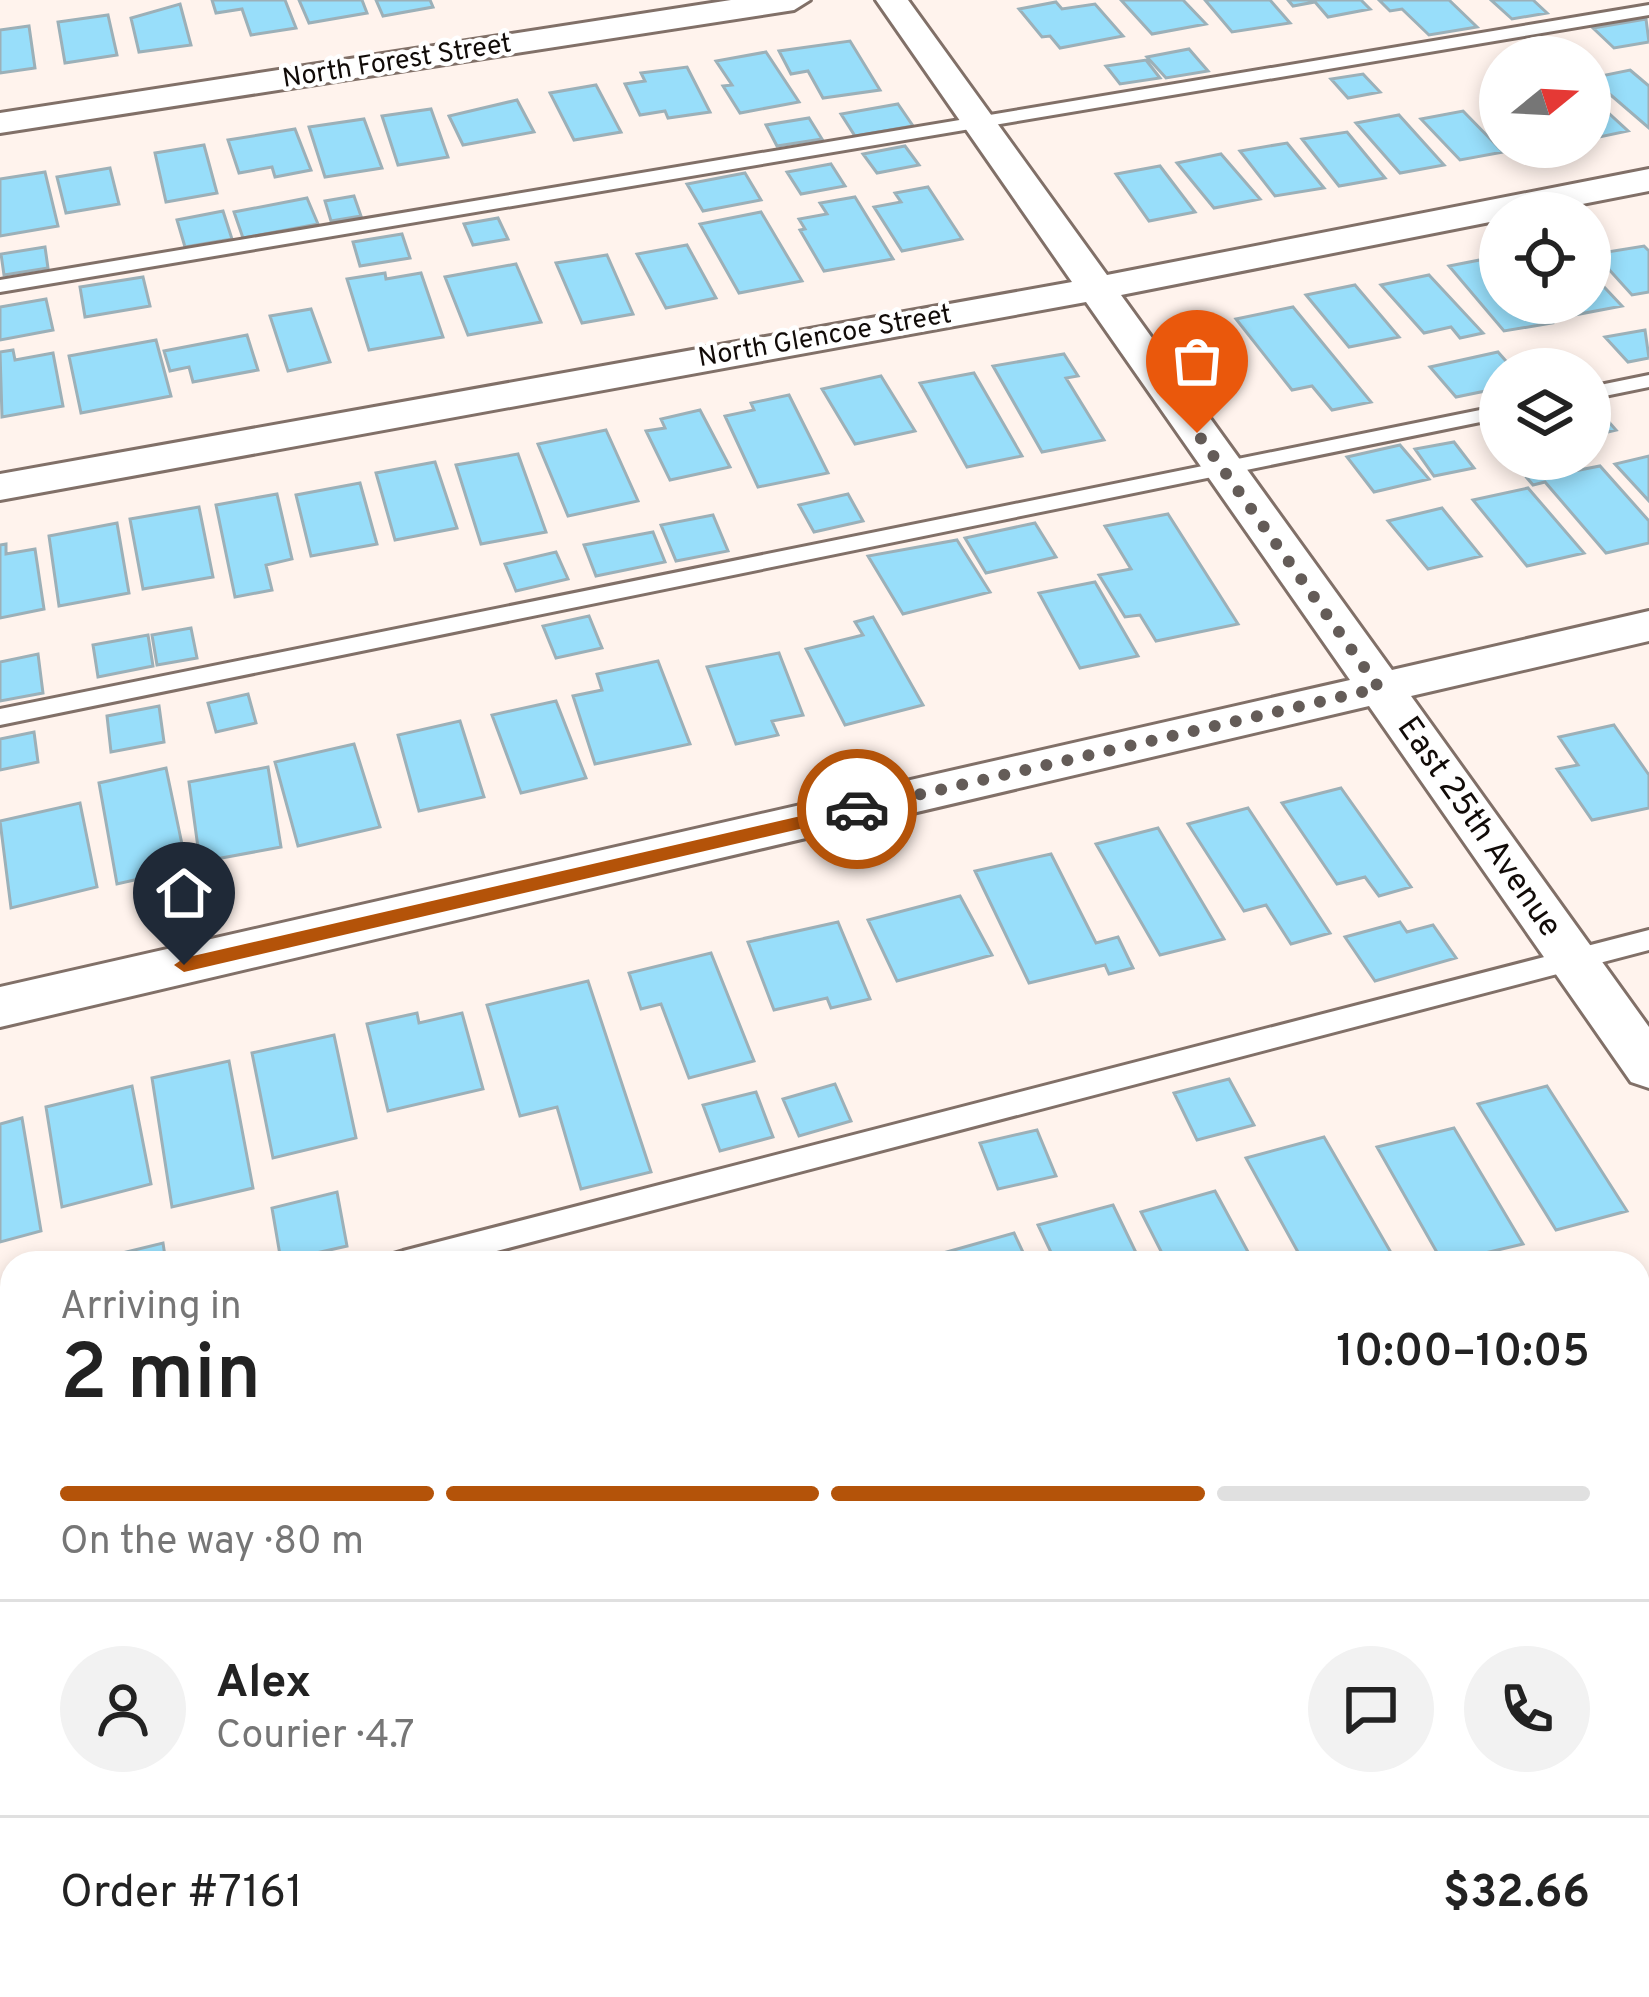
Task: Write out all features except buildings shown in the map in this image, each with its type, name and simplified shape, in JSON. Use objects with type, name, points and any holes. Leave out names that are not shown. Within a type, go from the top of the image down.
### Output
[{"type":"street","name":"North Forest Street","points":[[0,123],[794,0]]},
{"type":"street","name":"East 25th Avenue","points":[[892,0],[1649,1067]]},
{"type":"street","name":"North Glencoe Street","points":[[0,487],[1094,289],[1649,180]]},
{"type":"street","points":[[0,1007],[1649,626]]},
{"type":"lane","points":[[0,286],[1649,10]]},
{"type":"lane","points":[[1611,389],[1649,381]]},
{"type":"lane","points":[[0,717],[1479,416]]},
{"type":"lane","points":[[449,1251],[1649,940]]},
{"type":"way so far","points":[[857,809],[1379,688],[1197,433]]},
{"type":"route","points":[[184,965],[857,809]]}]
